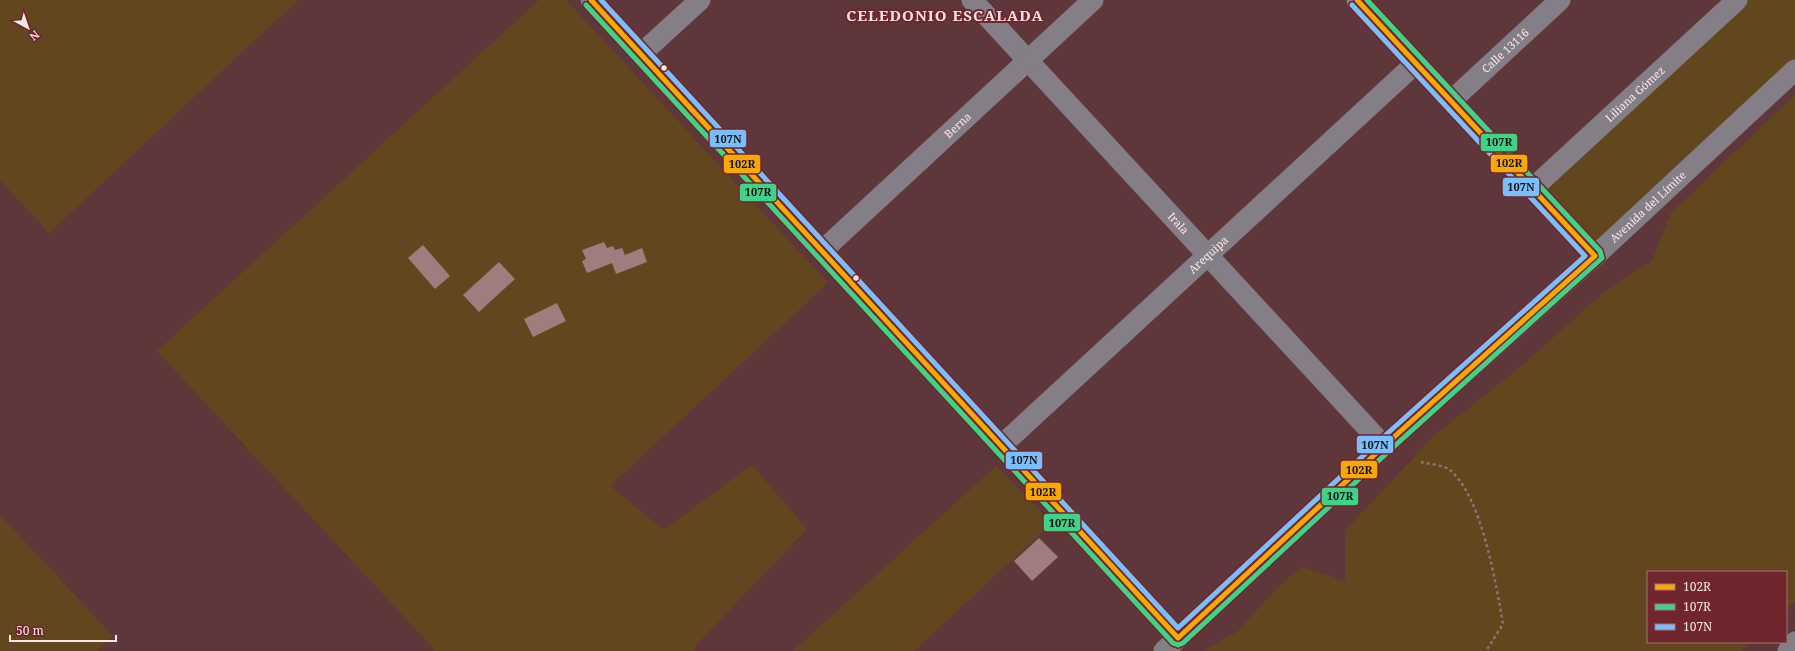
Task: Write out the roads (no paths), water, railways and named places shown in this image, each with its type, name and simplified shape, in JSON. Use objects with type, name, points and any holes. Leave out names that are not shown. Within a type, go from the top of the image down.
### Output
[{"type":"street","points":[[590,0],[1002,446],[1171,644]]},
{"type":"street","points":[[641,54],[700,0]]},
{"type":"street","name":"Irala","points":[[972,0],[1384,446]]},
{"type":"street","name":"Berna","points":[[822,251],[1093,0]]},
{"type":"street","points":[[1357,0],[1595,256]]},
{"type":"street","name":"Calle 13116","points":[[1451,101],[1560,0]]},
{"type":"street","name":"Liliana Gómez","points":[[1532,189],[1737,0]]},
{"type":"street","name":"Arequipa","points":[[1002,446],[1416,63]]},
{"type":"street","name":"Avenida del Límite","points":[[1171,644],[1384,446],[1595,256],[1795,70]]},
{"type":"street","points":[[1788,651],[1795,642]]},
{"type":"district","name":"CELEDONIO ESCALADA","points":[[945,16]]}]
